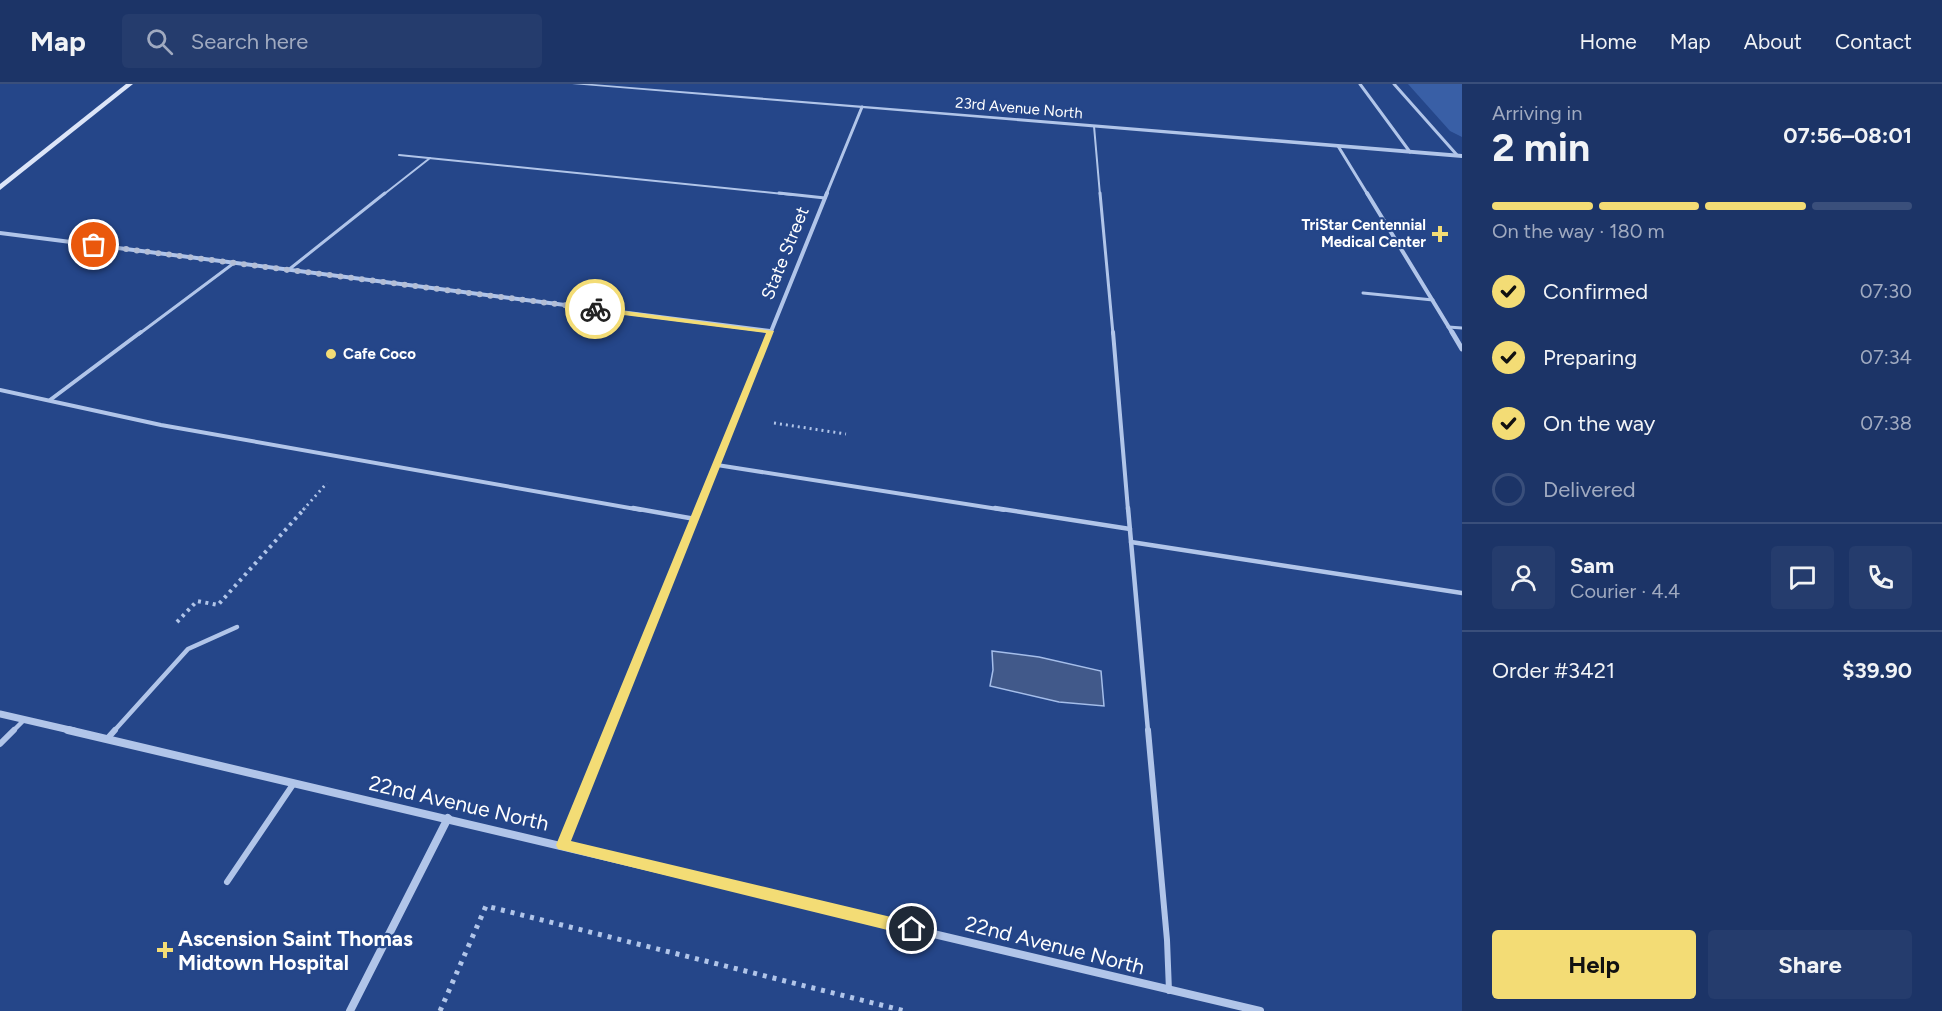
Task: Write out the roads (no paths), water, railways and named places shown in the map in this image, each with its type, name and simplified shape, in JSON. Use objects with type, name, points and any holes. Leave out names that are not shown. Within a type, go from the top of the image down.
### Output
[{"type":"main road","points":[[0,188],[130,84]]},
{"type":"street","name":"23rd Avenue North","points":[[574,84],[1460,156]]},
{"type":"street","points":[[1360,84],[1410,152]]},
{"type":"street","points":[[1394,84],[1460,156]]},
{"type":"street","name":"State Street","points":[[562,845],[862,107]]},
{"type":"street","points":[[1338,146],[1462,349]]},
{"type":"street","points":[[0,233],[770,331]]},
{"type":"street","name":"22nd Avenue North","points":[[0,714],[1260,1011]]},
{"type":"street","points":[[350,1011],[448,818]]},
{"type":"lane","points":[[1094,126],[1167,940],[1169,991]]},
{"type":"lane","points":[[399,155],[825,198]]},
{"type":"lane","points":[[287,271],[430,158]]},
{"type":"lane","points":[[50,400],[234,263]]},
{"type":"lane","points":[[1363,293],[1433,300]]},
{"type":"lane","points":[[1448,327],[1462,328]]},
{"type":"lane","points":[[0,390],[185,430],[695,519]]},
{"type":"lane","points":[[717,465],[1130,529]]},
{"type":"lane","points":[[1131,542],[1462,592]]},
{"type":"lane","points":[[106,740],[188,649],[237,627]]},
{"type":"lane","points":[[0,744],[24,720]]},
{"type":"lane","points":[[226,882],[294,783]]},
{"type":"place","name":"TriStar Centennial Medical Center","points":[[1440,234]]},
{"type":"place","name":"Cafe Coco","points":[[331,354]]},
{"type":"place","name":"Ascension Saint Thomas Midtown Hospital","points":[[165,950]]}]
